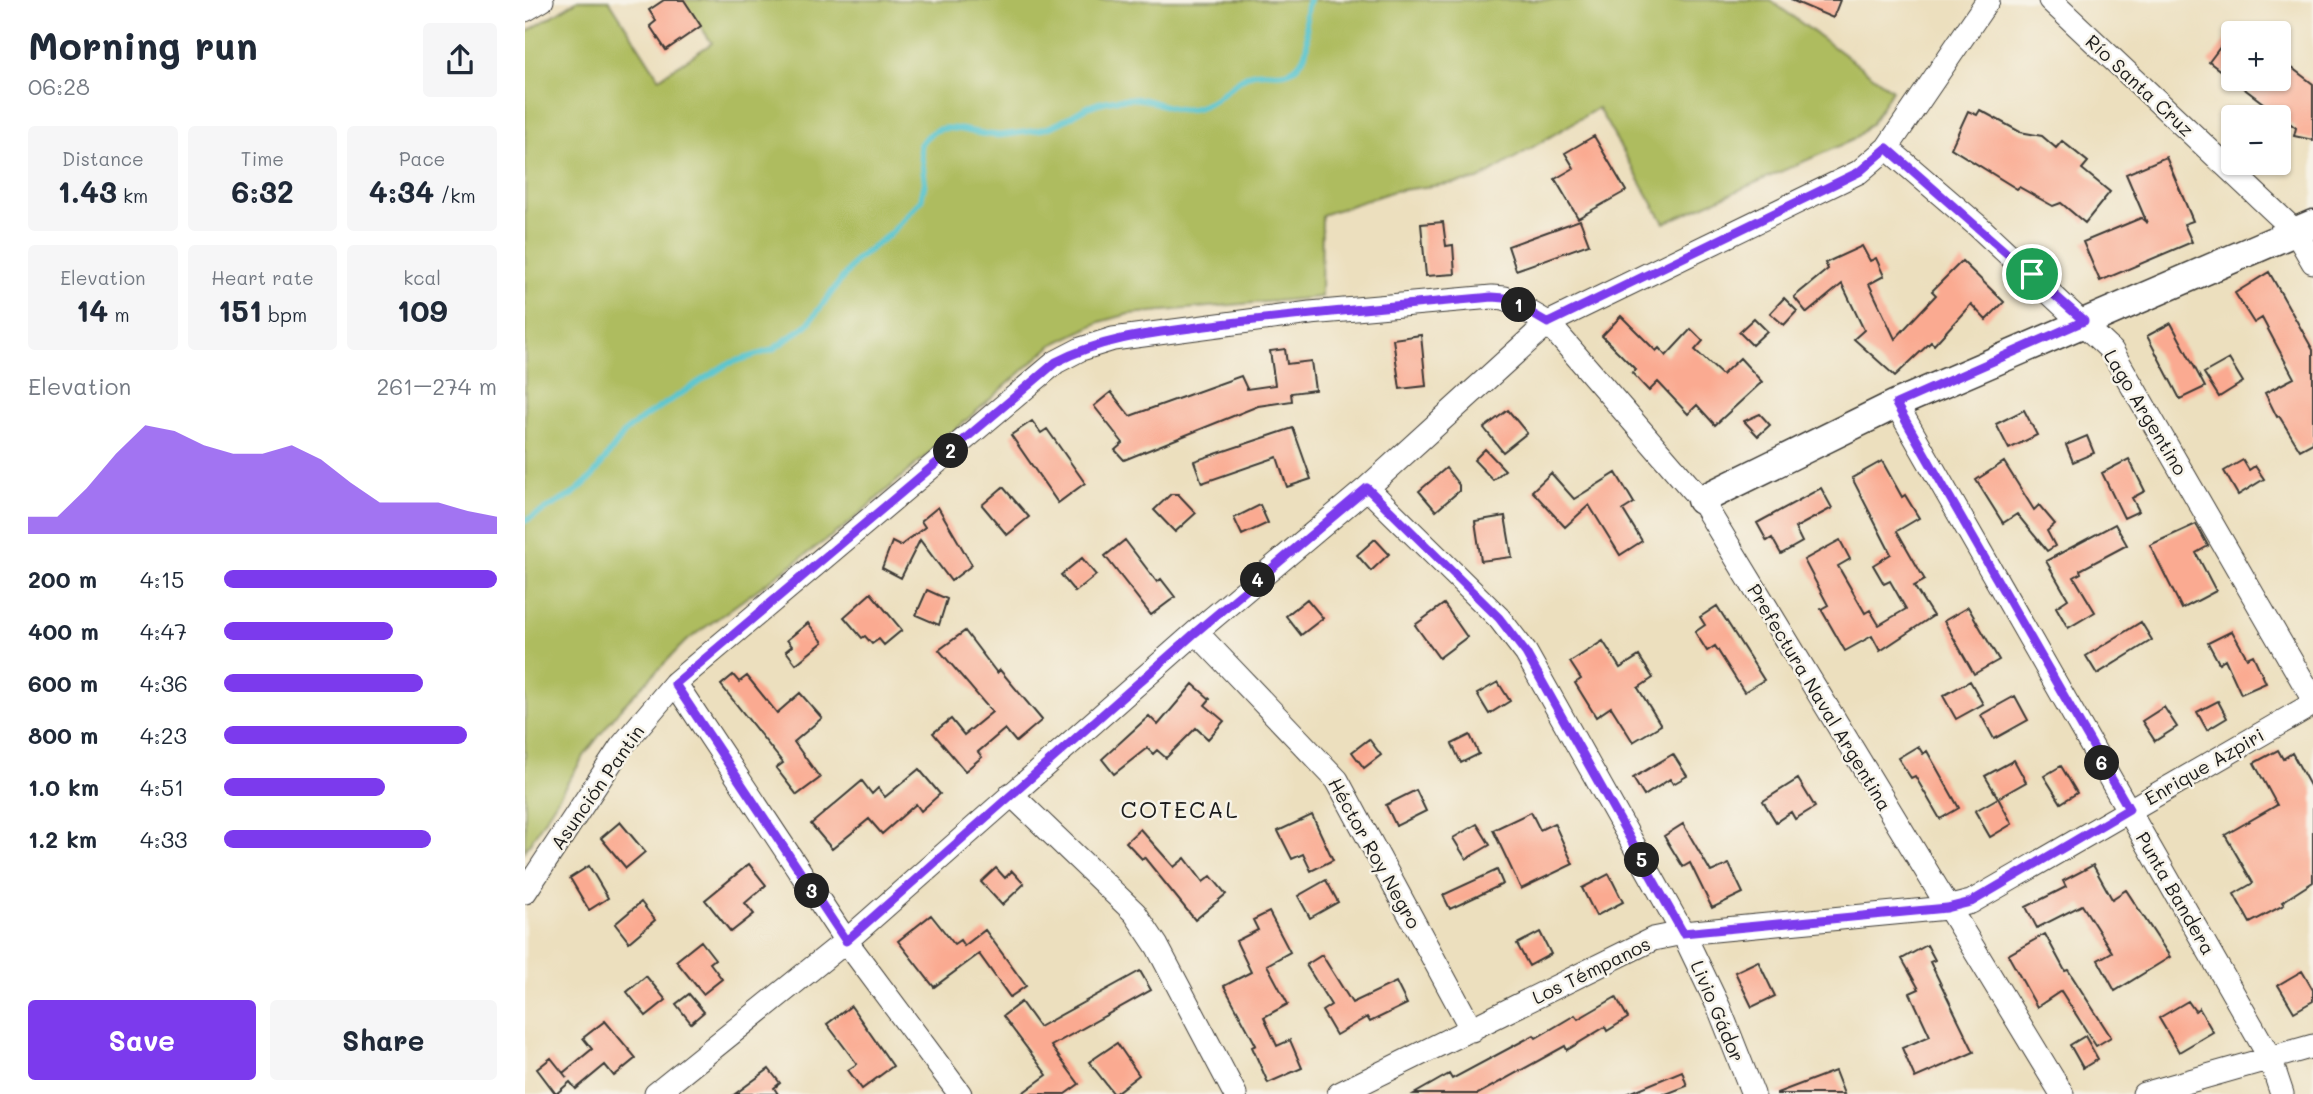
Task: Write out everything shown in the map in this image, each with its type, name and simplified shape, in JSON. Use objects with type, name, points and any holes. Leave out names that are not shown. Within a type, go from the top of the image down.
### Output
[{"type":"street","points":[[525,10],[542,0]]},
{"type":"street","points":[[656,1094],[846,941],[1196,632],[1367,488],[1548,323],[1859,172],[1887,148],[1988,0]]},
{"type":"street","name":"Río Santa Cruz","points":[[2050,0],[2304,227],[2313,262]]},
{"type":"street","name":"Lago Argentino","points":[[1887,148],[2084,321],[2112,351],[2313,699]]},
{"type":"street","points":[[1702,500],[1896,404],[2304,227]]},
{"type":"street","name":"Asunción Pantin","points":[[525,892],[621,747],[675,684],[1056,362],[1081,349],[1113,339],[1284,316],[1492,297],[1505,298],[1548,323]]},
{"type":"street","name":"Prefectura Naval Argentina","points":[[1548,323],[1702,500],[2062,1094]]},
{"type":"street","name":"Punta Bandera","points":[[1896,404],[2270,1058],[2282,1094]]},
{"type":"street","name":"Livio Gádor","points":[[1367,488],[1499,618],[1526,653],[1683,933],[1719,1008],[1753,1094]]},
{"type":"street","name":"Héctor Roy Negro","points":[[1196,632],[1337,780],[1472,1030]]},
{"type":"street","points":[[675,684],[846,941],[960,1094]]},
{"type":"street","name":"Enrique Azpiri","points":[[1947,908],[1971,902],[2313,705]]},
{"type":"street","points":[[1011,794],[1135,913],[1157,946],[1235,1094]]},
{"type":"street","name":"Los Témpanos","points":[[1339,1094],[1636,946],[1683,933],[1947,908]]},
{"type":"street","points":[[2144,1094],[2313,1046]]},
{"type":"green space","points":[[578,0],[609,0],[659,78],[712,43],[682,0],[1770,0],[1892,90],[1871,124],[1853,140],[1664,223],[1598,108],[1478,180],[1394,191],[1322,215],[1321,297],[1129,314],[1100,322],[1052,345],[848,524],[685,642],[620,709],[586,753],[525,851],[525,33]]},
{"type":"building","points":[[664,0],[684,0],[701,26],[666,50],[650,26],[656,21],[649,10]]},
{"type":"building","points":[[1791,0],[1840,0],[1833,18]]},
{"type":"building","points":[[2221,46],[2221,71],[2209,62]]},
{"type":"building","points":[[2291,67],[2313,84],[2313,140],[2294,136],[2296,128],[2291,124],[2291,105],[2266,105],[2247,91],[2291,91]]},
{"type":"building","points":[[1980,110],[2020,132],[2042,136],[2056,148],[2062,141],[2088,162],[2082,169],[2110,192],[2085,223],[2061,203],[2053,206],[2019,187],[2017,189],[1951,148],[1968,111],[1977,115]]},
{"type":"building","points":[[1594,136],[1626,191],[1578,218],[1555,179],[1574,168],[1565,153]]},
{"type":"building","points":[[2166,157],[2193,221],[2184,224],[2192,242],[2100,281],[2083,242],[2141,218],[2147,223],[2126,174]]},
{"type":"building","points":[[1580,220],[1589,244],[1516,270],[1508,246]]},
{"type":"building","points":[[1443,222],[1446,246],[1453,245],[1455,274],[1426,276],[1421,224]]},
{"type":"building","points":[[1862,246],[1870,261],[1876,258],[1884,276],[1869,284],[1895,339],[1936,295],[1932,291],[1962,261],[2004,302],[1986,320],[1971,304],[1934,345],[1931,342],[1895,376],[1854,339],[1864,330],[1842,284],[1807,313],[1794,297],[1828,269],[1825,263]]},
{"type":"building","points":[[2269,272],[2313,350],[2313,443],[2300,450],[2279,416],[2277,417],[2265,393],[2294,378],[2262,318],[2254,323],[2235,293]]},
{"type":"building","points":[[1784,298],[1797,311],[1784,325],[1770,313]]},
{"type":"building","points":[[1621,316],[1656,351],[1659,348],[1666,356],[1691,329],[1703,341],[1695,350],[1722,375],[1740,358],[1762,382],[1715,425],[1697,405],[1688,414],[1658,382],[1649,391],[1632,373],[1636,370],[1602,336]]},
{"type":"building","points":[[1754,318],[1767,331],[1752,345],[1739,332]]},
{"type":"building","points":[[2171,323],[2205,387],[2180,399],[2147,336]]},
{"type":"building","points":[[1421,335],[1426,386],[1400,389],[1393,339]]},
{"type":"building","points":[[1285,349],[1287,364],[1311,361],[1315,390],[1291,393],[1292,401],[1258,406],[1124,460],[1115,450],[1123,443],[1094,406],[1111,392],[1130,416],[1241,376],[1247,389],[1275,385],[1270,351]]},
{"type":"building","points":[[2229,359],[2243,382],[2219,397],[2204,373]]},
{"type":"building","points":[[1508,410],[1527,433],[1503,452],[1484,428]]},
{"type":"building","points":[[2024,410],[2037,435],[2009,449],[1996,424]]},
{"type":"building","points":[[1760,414],[1770,425],[1758,436],[1744,421]]},
{"type":"building","points":[[1032,421],[1041,433],[1047,429],[1085,483],[1058,503],[1011,435]]},
{"type":"building","points":[[1293,428],[1311,479],[1287,487],[1277,457],[1202,483],[1194,461]]},
{"type":"building","points":[[2087,436],[2094,453],[2073,462],[2066,445]]},
{"type":"building","points":[[1485,449],[1505,470],[1493,480],[1474,460]]},
{"type":"building","points":[[2129,459],[2145,491],[2132,498],[2139,511],[2124,518],[2102,473]]},
{"type":"building","points":[[2243,460],[2249,470],[2255,466],[2264,479],[2238,495],[2224,471]]},
{"type":"building","points":[[1882,461],[1902,497],[1905,495],[1919,518],[1897,531],[1925,580],[1914,586],[1933,616],[1880,651],[1872,636],[1845,651],[1821,609],[1828,605],[1804,560],[1840,540],[1850,559],[1838,566],[1865,613],[1870,610],[1879,625],[1906,609],[1890,581],[1884,584],[1873,565],[1891,554],[1852,478]]},
{"type":"building","points":[[2004,462],[2034,510],[2039,505],[2055,524],[2047,531],[2055,546],[2047,551],[2017,514],[2003,523],[1976,480]]},
{"type":"building","points":[[1446,468],[1459,485],[1459,491],[1436,511],[1419,491]]},
{"type":"building","points":[[1551,473],[1574,499],[1616,473],[1634,503],[1623,510],[1642,541],[1620,555],[1589,505],[1565,527],[1532,491]]},
{"type":"building","points":[[1003,487],[1029,517],[1007,535],[982,505]]},
{"type":"building","points":[[1821,488],[1832,508],[1795,528],[1802,542],[1781,554],[1772,538],[1767,541],[1757,523]]},
{"type":"building","points":[[1171,494],[1178,494],[1196,513],[1175,532],[1154,510]]},
{"type":"building","points":[[1260,505],[1268,523],[1242,535],[1234,518]]},
{"type":"building","points":[[938,507],[972,565],[951,581],[920,540],[901,578],[882,568],[892,542],[900,546],[925,527],[921,521]]},
{"type":"building","points":[[1505,516],[1512,557],[1481,561],[1475,521]]},
{"type":"building","points":[[2115,524],[2127,545],[2080,570],[2081,573],[2074,577],[2095,612],[2068,628],[2056,607],[2068,599],[2046,561]]},
{"type":"building","points":[[2196,524],[2208,546],[2196,553],[2216,591],[2182,609],[2150,545]]},
{"type":"building","points":[[1375,539],[1389,554],[1371,571],[1357,555]]},
{"type":"building","points":[[1125,540],[1157,582],[1161,579],[1175,597],[1151,615],[1105,556]]},
{"type":"building","points":[[1082,558],[1096,575],[1075,592],[1061,575]]},
{"type":"building","points":[[927,590],[947,599],[939,625],[916,615]]},
{"type":"building","points":[[871,593],[902,630],[884,645],[879,639],[872,644],[865,636],[862,638],[844,617]]},
{"type":"building","points":[[1307,599],[1323,618],[1301,635],[1286,616]]},
{"type":"building","points":[[1444,604],[1467,637],[1439,658],[1415,625]]},
{"type":"building","points":[[1717,606],[1764,680],[1744,692],[1715,646],[1707,651],[1695,632],[1705,625],[1700,617]]},
{"type":"building","points":[[1968,607],[1999,660],[1974,674],[1944,621]]},
{"type":"building","points":[[2141,622],[2152,640],[2097,674],[2086,656]]},
{"type":"building","points":[[808,623],[823,642],[796,664],[786,651],[792,646],[787,640]]},
{"type":"building","points":[[965,631],[997,673],[1000,670],[1042,720],[1016,742],[1005,729],[978,752],[982,757],[965,771],[933,733],[951,719],[964,735],[992,712],[939,650]]},
{"type":"building","points":[[2232,631],[2247,658],[2253,655],[2266,683],[2241,694],[2225,659],[2219,663],[2208,643]]},
{"type":"building","points":[[1603,641],[1620,668],[1639,656],[1653,678],[1638,688],[1661,725],[1633,742],[1611,707],[1596,717],[1575,683],[1581,679],[1570,662]]},
{"type":"building","points":[[733,675],[739,682],[747,676],[777,713],[800,693],[822,718],[794,742],[820,778],[797,795],[776,768],[783,763],[721,685]]},
{"type":"building","points":[[1970,681],[1983,704],[1956,719],[1943,696]]},
{"type":"building","points":[[1498,682],[1510,701],[1489,714],[1477,694]]},
{"type":"building","points":[[1193,684],[1210,699],[1205,705],[1224,721],[1208,739],[1196,728],[1166,758],[1157,750],[1153,754],[1147,748],[1114,774],[1102,759],[1149,716],[1158,725]]},
{"type":"building","points":[[2015,696],[2028,720],[1994,739],[1981,715]]},
{"type":"building","points":[[2218,701],[2227,718],[2207,730],[2197,712]]},
{"type":"building","points":[[2164,707],[2177,727],[2155,741],[2142,721]]},
{"type":"building","points":[[1470,735],[1479,754],[1461,763],[1452,744]]},
{"type":"building","points":[[1369,739],[1381,755],[1364,768],[1352,752]]},
{"type":"building","points":[[1918,746],[1923,754],[1927,751],[1959,808],[1940,819],[1915,776],[1911,778],[1898,758]]},
{"type":"building","points":[[2278,750],[2283,759],[2292,753],[2313,791],[2313,882],[2282,902],[2284,905],[2250,923],[2234,894],[2253,883],[2225,835],[2277,805],[2254,763]]},
{"type":"building","points":[[1673,754],[1687,776],[1673,784],[1670,779],[1644,796],[1633,778]]},
{"type":"building","points":[[2014,760],[2026,782],[1998,798],[1985,776]]},
{"type":"building","points":[[2061,766],[2077,793],[2061,803],[2044,776]]},
{"type":"building","points":[[919,769],[940,794],[921,811],[916,804],[882,834],[869,819],[832,849],[811,824],[862,781],[872,794],[878,788],[885,797]]},
{"type":"building","points":[[1798,779],[1815,807],[1795,819],[1791,812],[1776,822],[1763,801]]},
{"type":"building","points":[[1416,790],[1426,811],[1396,826],[1386,805]]},
{"type":"building","points":[[1998,798],[2012,824],[1990,837],[1975,811]]},
{"type":"building","points":[[1531,812],[1540,830],[1554,823],[1573,864],[1521,889],[1493,830]]},
{"type":"building","points":[[1312,815],[1333,860],[1311,871],[1303,854],[1292,859],[1278,831]]},
{"type":"building","points":[[620,822],[645,852],[626,868],[601,838]]},
{"type":"building","points":[[1477,824],[1490,845],[1466,859],[1453,838]]},
{"type":"building","points":[[1683,824],[1711,872],[1729,864],[1743,893],[1712,908],[1690,863],[1683,867],[1664,836]]},
{"type":"building","points":[[1140,829],[1174,867],[1185,858],[1203,882],[1211,876],[1226,894],[1195,920],[1144,857],[1142,859],[1126,842]]},
{"type":"building","points":[[749,864],[766,885],[745,903],[754,914],[731,932],[705,900]]},
{"type":"building","points":[[2093,865],[2112,899],[2126,890],[2170,957],[2115,991],[2098,960],[2112,952],[2082,905],[2037,928],[2026,907],[2066,887],[2063,881]]},
{"type":"building","points":[[589,866],[608,898],[589,910],[570,878]]},
{"type":"building","points":[[996,868],[1005,878],[1012,871],[1024,884],[1002,905],[981,882]]},
{"type":"building","points":[[1497,870],[1503,884],[1450,909],[1443,895]]},
{"type":"building","points":[[1609,874],[1623,902],[1596,916],[1582,888]]},
{"type":"building","points":[[1326,880],[1338,902],[1310,918],[1298,896]]},
{"type":"building","points":[[641,902],[655,920],[629,942],[615,924]]},
{"type":"building","points":[[1269,912],[1290,952],[1267,965],[1288,1004],[1264,1017],[1277,1046],[1290,1040],[1302,1068],[1268,1083],[1252,1047],[1256,1045],[1224,986],[1251,972],[1236,941],[1258,930],[1253,920]]},
{"type":"building","points":[[931,915],[954,944],[960,940],[964,946],[985,930],[1026,986],[1010,997],[979,954],[934,987],[898,941]]},
{"type":"building","points":[[1540,932],[1551,954],[1529,966],[1517,944]]},
{"type":"building","points":[[2045,934],[2065,971],[2068,970],[2111,1037],[2096,1046],[2061,991],[2037,1007],[2008,955]]},
{"type":"building","points":[[701,941],[715,959],[710,963],[722,979],[703,994],[676,961]]},
{"type":"building","points":[[1927,945],[1935,960],[1930,962],[1974,1052],[1915,1078],[1902,1048],[1930,1036],[1910,993],[1919,989],[1902,959]]},
{"type":"building","points":[[1322,955],[1352,1003],[1396,982],[1407,1004],[1370,1022],[1367,1017],[1336,1035],[1322,1011],[1331,1005],[1306,965]]},
{"type":"building","points":[[1758,961],[1775,996],[1752,1007],[1735,972]]},
{"type":"building","points":[[1140,971],[1151,990],[1051,1046],[1079,1084],[1065,1094],[1021,1094],[1047,1075],[1003,1016],[1021,1002],[1039,1027]]},
{"type":"building","points":[[2302,971],[2313,990],[2313,1001],[2294,1012],[2278,985]]},
{"type":"building","points":[[646,976],[666,1000],[646,1016],[627,992]]},
{"type":"building","points":[[689,994],[704,1012],[691,1023],[676,1004]]},
{"type":"building","points":[[1616,997],[1628,1018],[1607,1031],[1605,1027],[1567,1050],[1565,1046],[1478,1094],[1414,1094],[1449,1074],[1452,1079],[1534,1035],[1536,1038],[1575,1015],[1578,1019]]},
{"type":"building","points":[[2188,1001],[2195,1011],[2199,1008],[2213,1032],[2179,1052],[2159,1018]]},
{"type":"building","points":[[851,1006],[893,1066],[862,1089],[848,1070],[857,1064],[827,1024]]},
{"type":"building","points":[[605,1021],[636,1058],[614,1076],[605,1065],[576,1089],[570,1082],[556,1094],[537,1069],[551,1058],[563,1073],[592,1049],[583,1038]]},
{"type":"building","points":[[2085,1036],[2098,1059],[2083,1068],[2070,1045]]},
{"type":"building","points":[[1117,1043],[1139,1075],[1114,1094],[1089,1062]]},
{"type":"building","points":[[769,1069],[780,1083],[774,1088],[778,1094],[735,1094]]},
{"type":"building","points":[[1682,1071],[1687,1086],[1666,1094],[1627,1094]]},
{"type":"building","points":[[1835,1071],[1844,1094],[1777,1094],[1777,1093]]},
{"type":"waterway","points":[[525,521],[573,494],[592,477],[625,432],[643,418],[727,364],[772,350],[807,325],[856,260],[890,234],[921,200],[925,182],[920,145],[928,135],[947,128],[991,135],[1038,130],[1057,124],[1092,105],[1119,99],[1140,99],[1178,109],[1201,106],[1251,74],[1281,73],[1297,66],[1306,51],[1306,8],[1309,0]]},
{"type":"district","name":"COTECAL","points":[[1180,809]]},
{"type":"route","points":[[1887,148],[2032,274],[2084,321],[1896,404],[2129,809],[1971,902],[1947,908],[1683,933],[1526,653],[1499,618],[1367,488],[1196,632],[846,941],[675,684],[1056,362],[1081,349],[1113,339],[1310,313],[1492,297],[1505,298],[1548,323],[1859,172],[1887,148]]}]
